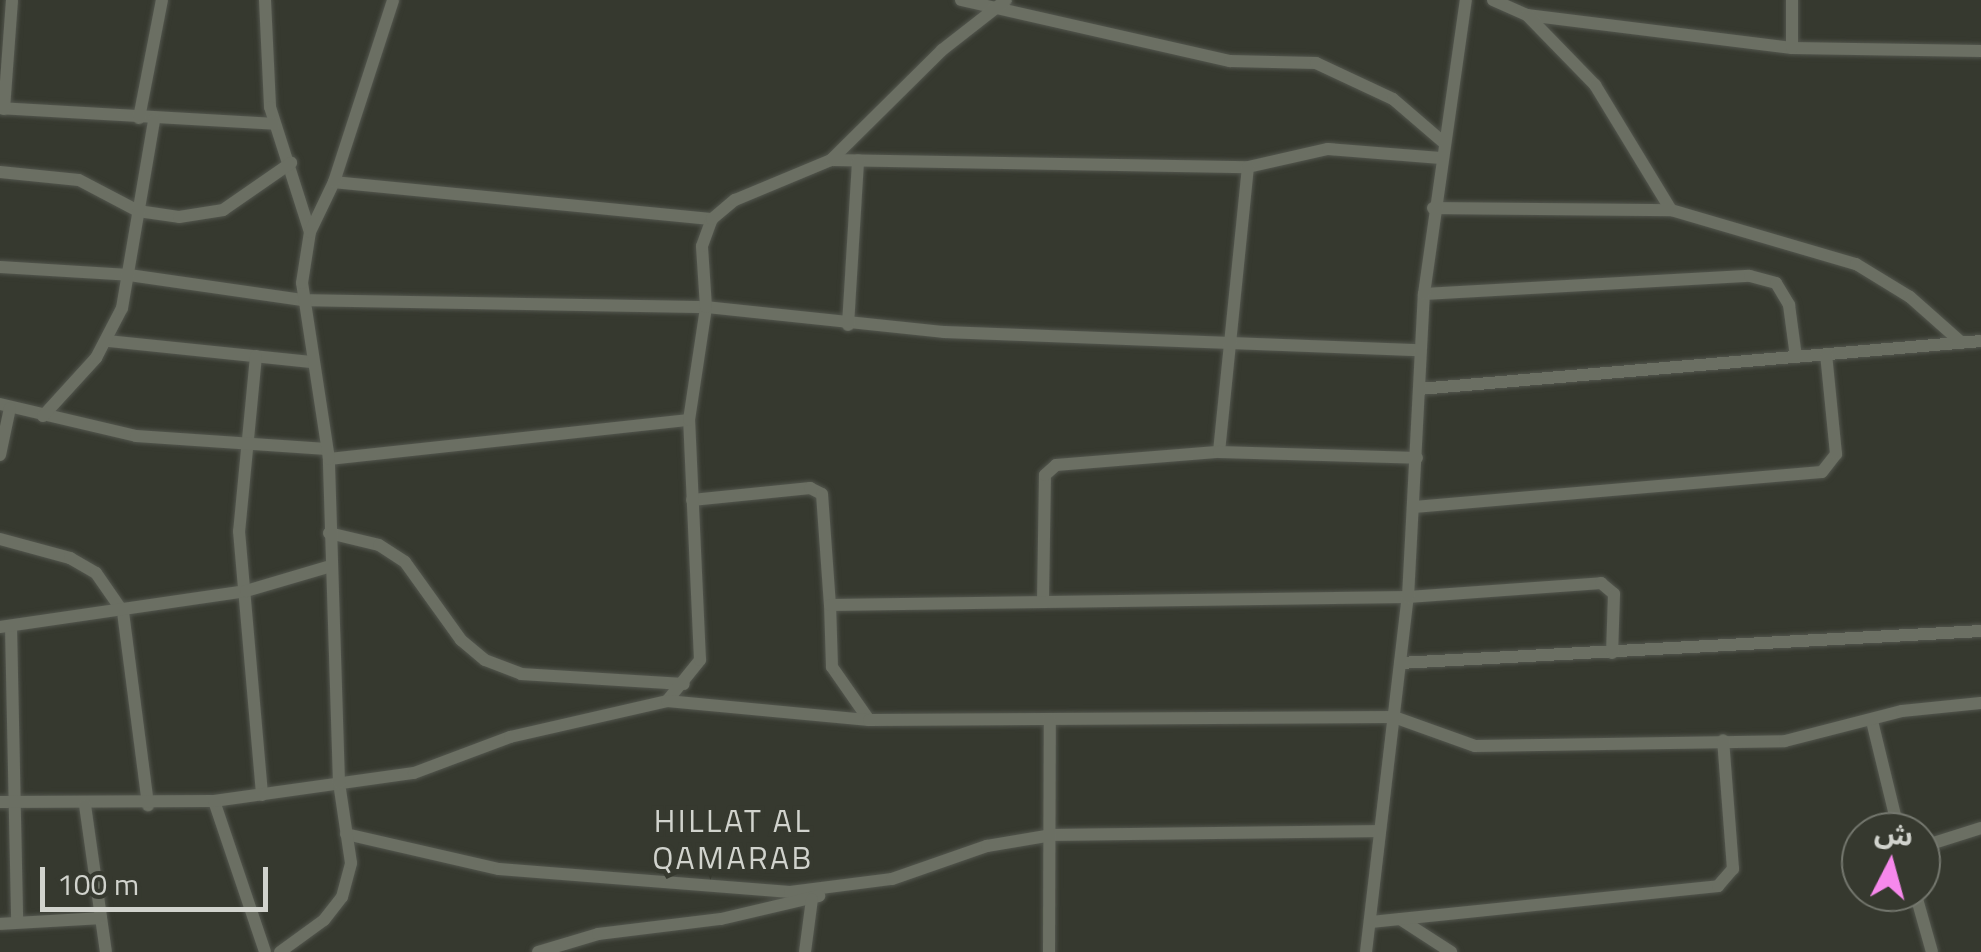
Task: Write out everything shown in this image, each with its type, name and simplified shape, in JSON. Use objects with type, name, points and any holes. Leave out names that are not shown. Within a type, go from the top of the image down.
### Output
[{"type":"street","points":[[12,0],[2,109],[274,124]]},
{"type":"street","points":[[139,118],[162,0]]},
{"type":"street","points":[[266,0],[274,124],[291,164],[310,232]]},
{"type":"street","points":[[280,952],[324,920],[342,896],[350,862],[340,782],[328,454],[302,300],[310,232],[334,182],[393,0]]},
{"type":"street","points":[[961,0],[1002,3],[1230,61],[1316,64],[1393,98],[1443,142]]},
{"type":"street","points":[[1366,952],[1408,597],[1418,458],[1420,350],[1433,208],[1466,0]]},
{"type":"street","points":[[1493,0],[1526,15],[1792,48],[1981,51]]},
{"type":"street","points":[[1792,0],[1792,48]]},
{"type":"street","points":[[667,701],[700,660],[702,630],[689,420],[706,307],[702,246],[712,219],[736,200],[830,160],[942,50],[1002,3]]},
{"type":"street","points":[[1526,15],[1595,85],[1671,210]]},
{"type":"street","points":[[43,416],[108,340],[129,275],[154,120]]},
{"type":"street","points":[[830,160],[1248,167],[1328,149],[1441,158]]},
{"type":"street","points":[[848,325],[858,160]]},
{"type":"street","points":[[0,172],[79,180],[138,211],[178,217],[223,210],[291,164]]},
{"type":"street","points":[[1219,452],[1248,167]]},
{"type":"street","points":[[334,182],[712,219]]},
{"type":"street","points":[[1433,208],[1671,210],[1856,264],[1910,297],[1962,342]]},
{"type":"street","points":[[0,267],[129,275],[302,300],[706,307],[848,325],[1420,350]]},
{"type":"street","points":[[1424,294],[1750,276],[1776,283],[1790,305],[1796,357]]},
{"type":"street","points":[[108,340],[310,362]]},
{"type":"street","points":[[1419,389],[1981,341]]},
{"type":"street","points":[[1414,507],[1822,472],[1836,454],[1826,354]]},
{"type":"street","points":[[256,356],[239,531],[262,795]]},
{"type":"street","points":[[0,455],[5,406],[136,436],[328,454],[689,420]]},
{"type":"street","points":[[1042,601],[1049,469],[1219,452],[1418,458]]},
{"type":"street","points":[[692,500],[810,488],[822,494],[832,667],[868,720]]},
{"type":"street","points":[[330,534],[379,544],[405,562],[461,640],[485,660],[521,674],[684,684]]},
{"type":"street","points":[[0,539],[70,558],[96,573],[123,612],[148,806]]},
{"type":"street","points":[[17,922],[18,802],[6,626],[123,612],[246,591],[331,566]]},
{"type":"street","points":[[830,606],[1408,597],[1602,583],[1614,594],[1612,653]]},
{"type":"street","points":[[1400,664],[1981,631]]},
{"type":"street","points":[[0,802],[148,806],[262,795],[414,772],[510,737],[667,701],[868,720],[1394,717],[1476,746],[1785,741],[1872,721],[1981,703]]},
{"type":"street","points":[[1048,952],[1050,719]]},
{"type":"street","points":[[1872,721],[1894,812]]},
{"type":"street","points":[[1370,922],[1718,886],[1733,868],[1723,740]]},
{"type":"street","points":[[214,801],[265,952]]},
{"type":"street","points":[[86,805],[106,952]]},
{"type":"street","points":[[1941,841],[1981,828]]},
{"type":"street","points":[[538,952],[598,934],[721,919],[812,899],[1052,835],[1380,831]]},
{"type":"street","points":[[346,834],[499,868],[829,892]]},
{"type":"street","points":[[805,952],[812,899]]},
{"type":"street","points":[[1921,912],[1932,952]]},
{"type":"street","points":[[0,924],[101,918]]},
{"type":"street","points":[[1400,919],[1450,952]]},
{"type":"district","name":"HILLAT AL QAMARAB","points":[[733,840]]}]
